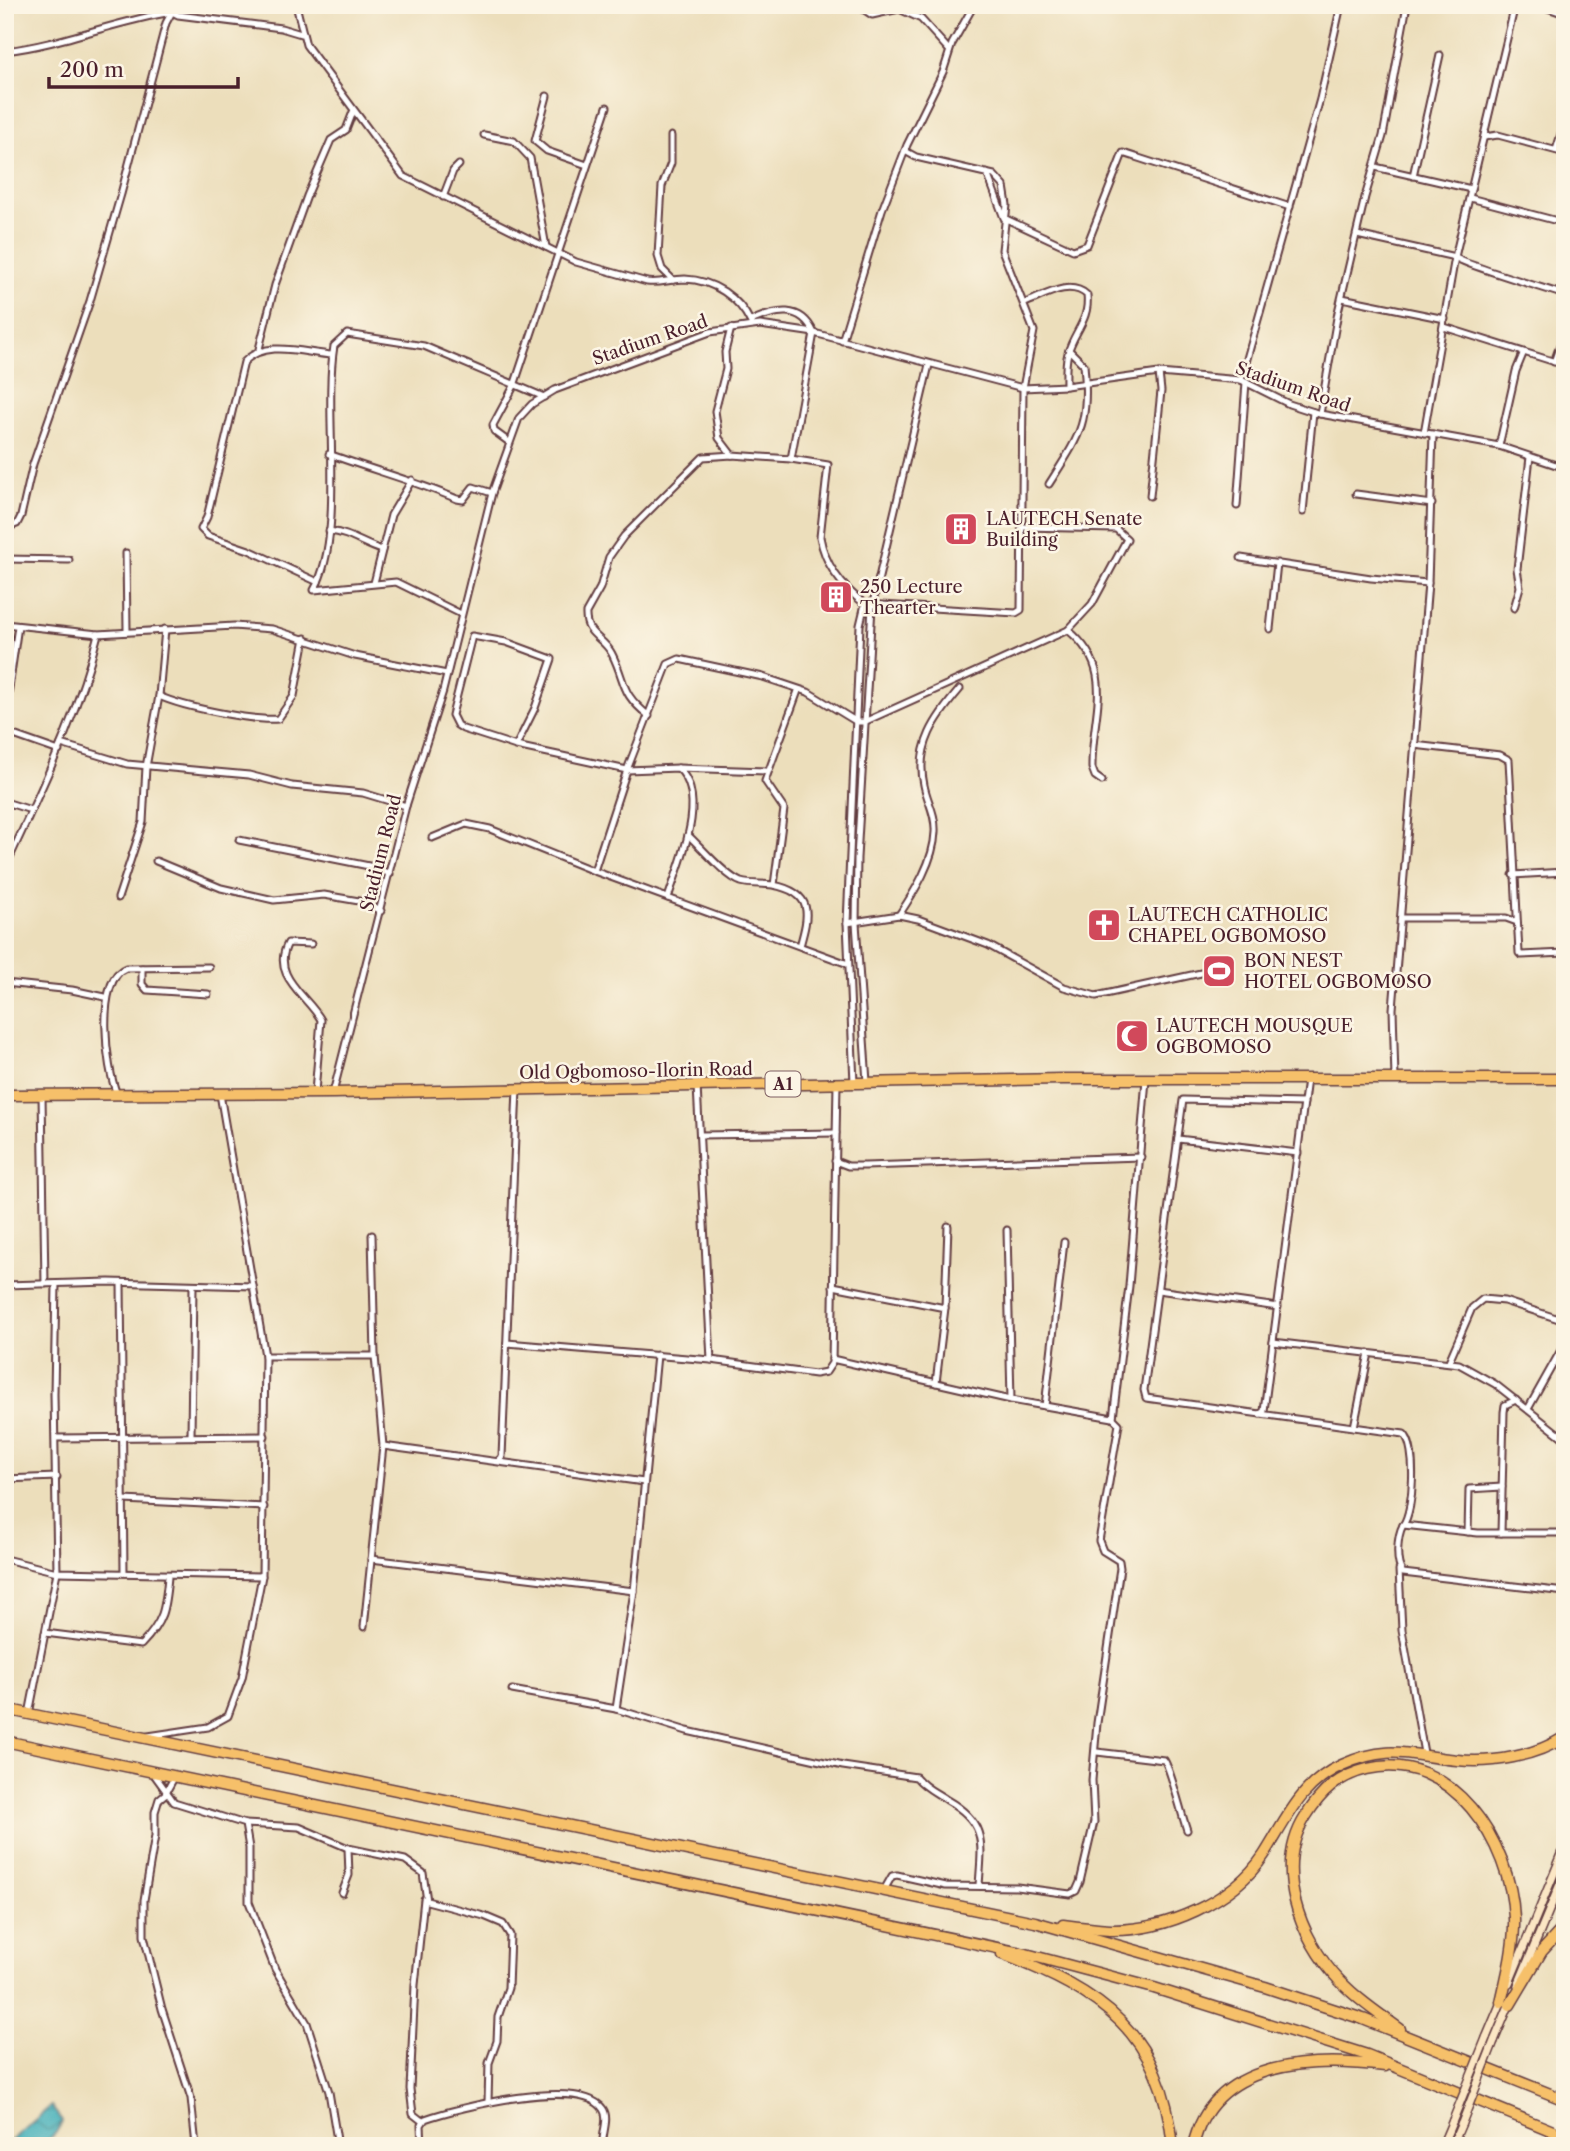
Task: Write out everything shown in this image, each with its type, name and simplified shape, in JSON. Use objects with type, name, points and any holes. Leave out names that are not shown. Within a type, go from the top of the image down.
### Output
[{"type":"highway","name":"Old Ogbomoso-Ilorin Road","points":[[5,1095],[332,1093],[1146,1079],[1563,1079]]},
{"type":"highway","points":[[5,1709],[1035,1923],[1265,1987],[1409,2036],[1565,2100]]},
{"type":"highway","points":[[1035,1923],[1113,1930],[1157,1923],[1199,1909],[1247,1874],[1262,1857],[1297,1798],[1327,1772],[1379,1754],[1424,1753],[1456,1760],[1500,1760],[1555,1743],[1565,1737]]},
{"type":"highway","points":[[5,1741],[1026,1954],[1154,1987],[1263,2021],[1401,2068],[1565,2136]]},
{"type":"highway","points":[[1409,2036],[1337,1978],[1312,1943],[1292,1890],[1289,1868],[1298,1829],[1320,1795],[1351,1774],[1388,1766],[1422,1770],[1449,1787],[1483,1822],[1506,1875],[1514,1919],[1505,2003]]},
{"type":"highway","points":[[1505,2003],[1542,1951],[1565,1926]]},
{"type":"highway","points":[[975,1944],[1045,1970],[1088,1993],[1109,2009],[1135,2038],[1153,2068],[1163,2092],[1173,2146]]},
{"type":"highway","points":[[1193,2146],[1201,2122],[1215,2100],[1249,2077],[1319,2060],[1401,2068]]},
{"type":"street","points":[[296,5],[301,34],[353,112],[403,176],[558,253],[597,269],[659,284],[687,279],[720,287],[751,323],[774,311],[789,311],[804,317],[814,333],[792,459]]},
{"type":"street","points":[[857,5],[872,15],[899,9],[920,19],[949,50]]},
{"type":"street","points":[[842,341],[882,210],[905,151],[943,72],[949,50],[974,5]]},
{"type":"street","points":[[1237,506],[1243,381],[1320,99],[1341,5]]},
{"type":"street","points":[[1303,512],[1316,413],[1375,167],[1407,5]]},
{"type":"street","points":[[1424,433],[1455,257],[1514,8],[1489,5]]},
{"type":"street","points":[[1539,5],[1565,14]]},
{"type":"street","points":[[5,51],[56,42],[171,8],[281,27],[301,34]]},
{"type":"street","points":[[5,528],[17,524],[20,516],[33,464],[90,301],[171,8]]},
{"type":"street","points":[[1413,176],[1440,55]]},
{"type":"street","points":[[524,149],[535,141],[547,96]]},
{"type":"street","points":[[509,442],[493,428],[514,386],[607,107]]},
{"type":"street","points":[[318,582],[248,550],[208,536],[201,530],[207,517],[244,362],[260,349],[275,285],[307,196],[331,140],[345,130],[353,112]]},
{"type":"street","points":[[1556,150],[1565,121]]},
{"type":"street","points":[[484,135],[514,141],[530,158],[546,247]]},
{"type":"street","points":[[1484,137],[1498,135],[1565,153]]},
{"type":"street","points":[[671,136],[671,163],[662,186],[658,256],[662,269],[673,280]]},
{"type":"street","points":[[535,141],[547,151],[587,165]]},
{"type":"street","points":[[649,716],[627,696],[611,652],[592,635],[586,613],[600,588],[609,557],[651,506],[703,457],[732,455],[792,459],[828,465],[820,537],[822,548],[838,579],[865,604],[872,607],[1016,613],[1021,610],[1024,527],[1023,388],[1034,331],[1002,250],[1007,205],[1003,186],[994,175],[916,157],[905,151]]},
{"type":"street","points":[[987,173],[1004,218],[1073,250],[1087,245],[1124,153],[1290,207]]},
{"type":"street","points":[[443,197],[453,171],[459,165]]},
{"type":"street","points":[[1375,167],[1471,189]]},
{"type":"street","points":[[1470,198],[1565,223]]},
{"type":"street","points":[[1357,235],[1455,257],[1459,263],[1482,267],[1565,295]]},
{"type":"street","points":[[1025,303],[1063,288],[1074,287],[1087,295],[1088,307],[1084,325],[1069,350],[1066,387]]},
{"type":"street","points":[[1342,298],[1445,319]]},
{"type":"street","name":"Stadium Road","points":[[332,1093],[406,806],[447,674],[492,492],[519,418],[544,397],[588,376],[710,332],[751,323],[814,333],[1023,388],[1066,387],[1159,373],[1243,381],[1289,404],[1316,413],[1499,446],[1565,468]]},
{"type":"street","points":[[1444,327],[1565,365]]},
{"type":"street","points":[[731,328],[725,352],[726,369],[715,411],[717,432],[732,455]]},
{"type":"street","points":[[1554,362],[1565,331]]},
{"type":"street","points":[[461,614],[400,583],[374,583],[314,590],[327,554],[329,531],[334,346],[347,334],[376,336],[425,346],[544,397]]},
{"type":"street","points":[[260,349],[332,355]]},
{"type":"street","points":[[1049,484],[1086,419],[1084,365],[1069,350]]},
{"type":"street","points":[[1499,446],[1516,371],[1523,354]]},
{"type":"street","points":[[854,1083],[847,923],[872,607],[929,365]]},
{"type":"street","points":[[1150,496],[1161,391],[1159,373]]},
{"type":"street","points":[[1395,1079],[1393,1009],[1428,583],[1433,434]]},
{"type":"street","points":[[329,454],[380,473],[412,480],[463,500],[473,488],[492,492]]},
{"type":"street","points":[[1514,608],[1520,587],[1517,569],[1530,457]]},
{"type":"street","points":[[374,583],[394,507],[412,480]]},
{"type":"street","points":[[1356,494],[1432,504]]},
{"type":"street","points":[[861,722],[1068,630],[1092,604],[1127,539],[1116,529],[1024,527]]},
{"type":"street","points":[[329,531],[348,533],[356,541],[382,550]]},
{"type":"street","points":[[126,553],[127,631]]},
{"type":"street","points":[[1241,558],[1371,578],[1428,583]]},
{"type":"street","points":[[5,559],[69,560]]},
{"type":"street","points":[[1270,629],[1278,563]]},
{"type":"street","points":[[865,604],[860,625],[861,722],[856,923],[867,1082]]},
{"type":"street","points":[[5,624],[98,634],[234,626],[272,629],[355,656],[447,674]]},
{"type":"street","points":[[5,715],[18,626]]},
{"type":"street","points":[[118,898],[144,822],[146,767],[159,696],[165,629]]},
{"type":"street","points":[[1068,630],[1083,642],[1094,658],[1100,691],[1092,768],[1095,776],[1102,781]]},
{"type":"street","points":[[5,868],[59,751],[90,668],[98,634]]},
{"type":"street","points":[[516,746],[535,709],[552,659],[506,642],[472,636],[453,715],[457,725],[463,729],[516,746],[626,770],[678,768],[766,771]]},
{"type":"street","points":[[159,696],[192,707],[262,720],[278,719],[293,696],[305,638]]},
{"type":"street","points":[[594,871],[626,770],[668,664],[679,659],[763,677],[798,691],[808,692],[861,722]]},
{"type":"street","points":[[900,915],[932,853],[935,832],[933,809],[924,788],[920,766],[925,739],[936,717],[960,689]]},
{"type":"street","points":[[774,885],[784,809],[765,781],[766,771],[798,691]]},
{"type":"street","points":[[5,732],[59,751]]},
{"type":"street","points":[[61,744],[146,767],[214,770],[292,786],[363,793],[406,806]]},
{"type":"street","points":[[1414,745],[1500,755],[1509,760],[1512,766],[1513,875],[1521,955],[1565,953]]},
{"type":"street","points":[[668,898],[688,835],[692,787],[678,768]]},
{"type":"street","points":[[5,802],[31,810]]},
{"type":"street","points":[[432,838],[466,824],[490,829],[594,871],[858,967]]},
{"type":"street","points":[[688,835],[739,882],[774,885],[797,893],[807,908],[808,918],[800,946]]},
{"type":"street","points":[[239,840],[374,867],[390,874]]},
{"type":"street","points":[[156,861],[221,888],[274,900],[286,901],[324,895],[359,901],[381,911]]},
{"type":"street","points":[[1513,875],[1565,872]]},
{"type":"street","points":[[847,923],[900,915],[988,945],[1080,994],[1096,996],[1201,972]]},
{"type":"street","points":[[1402,918],[1506,918],[1517,922]]},
{"type":"street","points":[[311,944],[288,943],[284,964],[289,979],[321,1020],[315,1092]]},
{"type":"street","points":[[117,1094],[108,1072],[105,997],[121,969],[209,967]]},
{"type":"street","points":[[142,968],[142,984],[147,990],[208,993]]},
{"type":"street","points":[[5,983],[72,990],[105,997]]},
{"type":"street","points":[[1113,1418],[1141,1157],[1146,1079]]},
{"type":"street","points":[[1261,1414],[1264,1411],[1307,1079]]},
{"type":"street","points":[[507,1343],[711,1360],[815,1374],[830,1368],[837,1083]]},
{"type":"street","points":[[697,1086],[711,1360]]},
{"type":"street","points":[[502,1460],[517,1088]]},
{"type":"street","points":[[142,1738],[208,1727],[228,1716],[242,1678],[262,1576],[265,1356],[220,1094]]},
{"type":"street","points":[[41,1095],[45,1284]]},
{"type":"street","points":[[1304,1103],[1187,1098],[1181,1104],[1144,1390],[1146,1398],[1404,1434],[1409,1439],[1410,1510],[1400,1532],[1399,1569],[1402,1630],[1424,1753]]},
{"type":"street","points":[[700,1135],[836,1133]]},
{"type":"street","points":[[1178,1139],[1298,1153]]},
{"type":"street","points":[[835,1161],[848,1166],[865,1166],[1141,1157]]},
{"type":"street","points":[[936,1383],[944,1308],[948,1226]]},
{"type":"street","points":[[1007,1230],[1011,1400]]},
{"type":"street","points":[[364,1627],[383,1446],[375,1356],[372,1235]]},
{"type":"street","points":[[1045,1406],[1064,1241]]},
{"type":"street","points":[[29,1714],[57,1572],[54,1560],[57,1477],[56,1283]]},
{"type":"street","points":[[5,1285],[121,1283],[253,1286]]},
{"type":"street","points":[[121,1283],[124,1572]]},
{"type":"street","points":[[191,1436],[193,1286]]},
{"type":"street","points":[[833,1286],[944,1308]]},
{"type":"street","points":[[1158,1290],[1278,1307]]},
{"type":"street","points":[[1449,1361],[1472,1308],[1483,1299],[1504,1301],[1565,1321]]},
{"type":"street","points":[[1273,1342],[1449,1361],[1479,1373],[1565,1438]]},
{"type":"street","points":[[1528,1409],[1565,1343]]},
{"type":"street","points":[[1354,1427],[1369,1353]]},
{"type":"street","points":[[265,1356],[375,1356]]},
{"type":"street","points":[[616,1709],[634,1591],[657,1356]]},
{"type":"street","points":[[832,1359],[1011,1400],[1113,1418],[1119,1424],[1099,1541],[1103,1551],[1119,1561],[1120,1568],[1100,1703],[1092,1780],[1094,1822],[1076,1891],[1057,1893],[979,1885],[946,1886],[897,1875],[891,1876],[884,1891]]},
{"type":"street","points":[[1501,1533],[1505,1405],[1516,1400]]},
{"type":"street","points":[[56,1438],[265,1436]]},
{"type":"street","points":[[383,1446],[502,1460],[644,1482]]},
{"type":"street","points":[[5,1479],[57,1477]]},
{"type":"street","points":[[1468,1532],[1469,1489],[1502,1487]]},
{"type":"street","points":[[124,1500],[264,1507]]},
{"type":"street","points":[[1403,1525],[1468,1532],[1565,1533]]},
{"type":"street","points":[[5,1559],[57,1572],[124,1572],[168,1577],[262,1576]]},
{"type":"street","points":[[371,1559],[634,1591]]},
{"type":"street","points":[[1399,1569],[1403,1573],[1565,1592]]},
{"type":"street","points":[[45,1633],[141,1646],[157,1629],[164,1613],[168,1577]]},
{"type":"street","points":[[512,1690],[616,1709],[687,1731],[843,1766],[916,1777],[925,1788],[959,1807],[976,1823],[982,1843],[979,1885]]},
{"type":"street","points":[[1097,1752],[1164,1760],[1168,1765],[1174,1794],[1187,1830]]},
{"type":"street","points":[[152,1771],[165,1794],[173,1802],[245,1824],[299,1827],[348,1848],[414,1865],[423,1873],[424,1899],[415,1985],[410,2089],[413,2114],[422,2121]]},
{"type":"street","points":[[175,1776],[159,1799],[155,1811],[155,1836],[144,1900],[144,1936],[162,2009],[191,2098],[196,2146]]},
{"type":"street","points":[[245,1824],[249,1848],[249,1902],[275,1969],[307,2023],[329,2092],[336,2144]]},
{"type":"street","points":[[1442,2146],[1505,2003],[1565,1847]]},
{"type":"street","points":[[342,1893],[349,1875],[348,1848]]},
{"type":"street","points":[[1505,2003],[1565,1872]]},
{"type":"street","points":[[424,1899],[497,1921],[510,1935],[508,1987],[498,2017],[497,2041],[489,2063],[488,2102]]},
{"type":"street","points":[[1452,2146],[1490,2039]]},
{"type":"street","points":[[422,2121],[469,2105],[514,2101],[552,2093],[590,2100],[600,2105],[606,2115],[603,2146]]},
{"type":"street","points":[[422,2121],[422,2146]]},
{"type":"water","points":[[51,2106],[62,2121],[53,2136],[32,2145],[5,2146]]},
{"type":"place","name":"LAUTECH Senate Building","points":[[961,529]]},
{"type":"place","name":"250 Lecture Thearter","points":[[836,597]]},
{"type":"place","name":"LAUTECH CATHOLIC CHAPEL OGBOMOSO","points":[[1104,925]]},
{"type":"place","name":"BON NEST HOTEL OGBOMOSO","points":[[1219,971]]},
{"type":"place","name":"LAUTECH MOUSQUE OGBOMOSO","points":[[1132,1036]]}]
